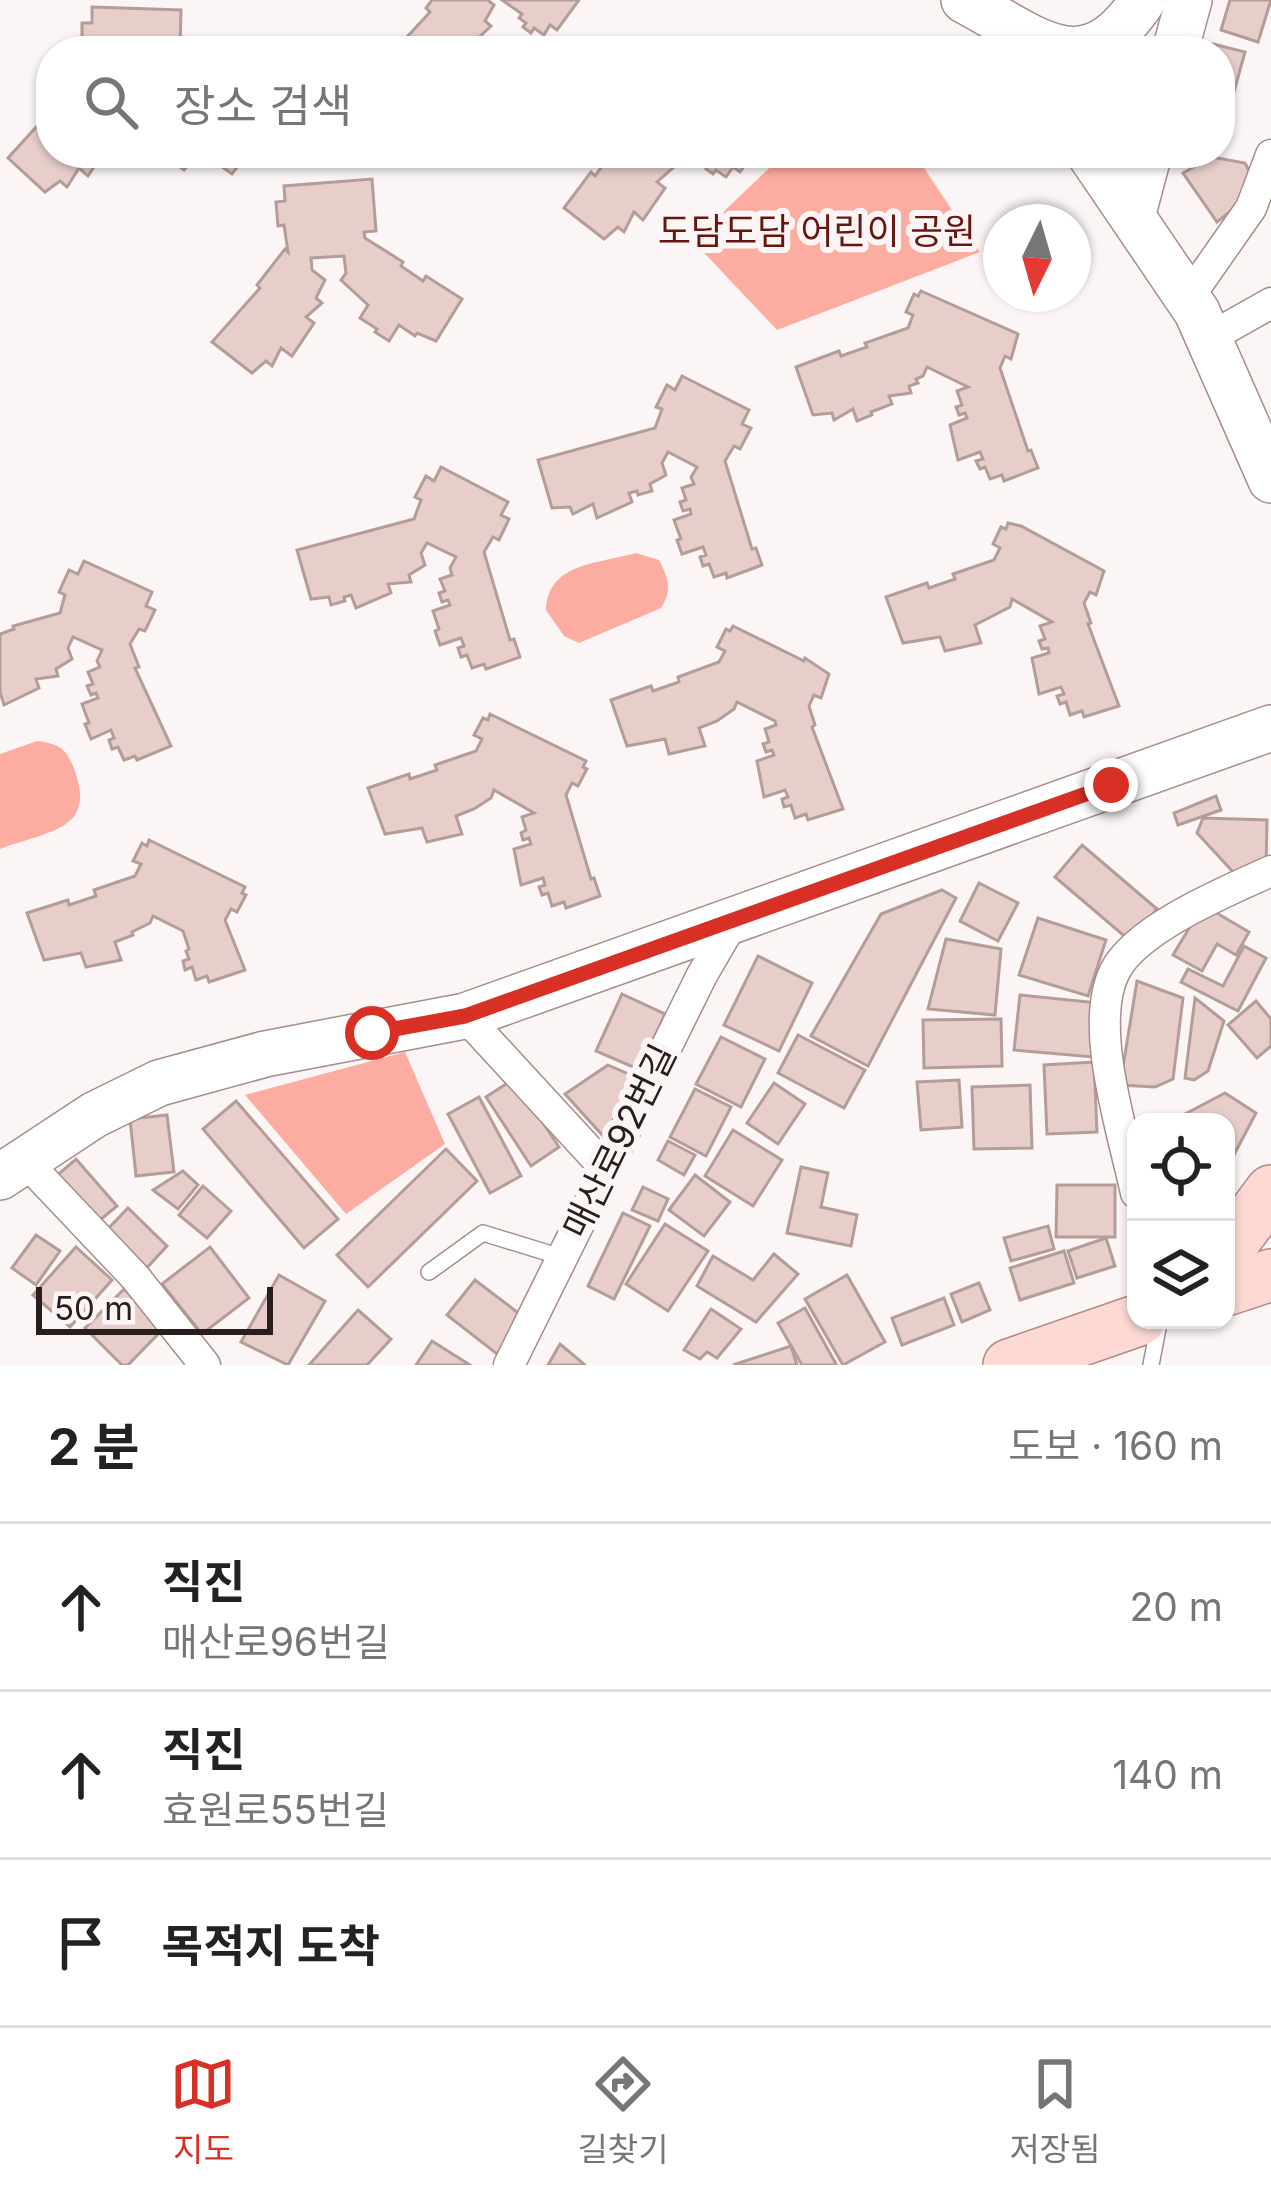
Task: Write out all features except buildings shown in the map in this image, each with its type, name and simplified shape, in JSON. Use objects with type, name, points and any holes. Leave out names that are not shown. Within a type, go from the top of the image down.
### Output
[{"type":"main road","points":[[1235,1240],[1271,1191]]},
{"type":"main road","points":[[1235,1287],[1271,1275]]},
{"type":"main road","points":[[1235,1303],[1271,1302]]},
{"type":"main road","points":[[1009,1365],[1127,1324]]},
{"type":"street","points":[[953,0],[990,36]]},
{"type":"street","points":[[964,0],[1028,36]]},
{"type":"street","points":[[1113,36],[1143,0]]},
{"type":"street","points":[[1179,36],[1189,0]]},
{"type":"street","points":[[1198,318],[1271,155]]},
{"type":"street","points":[[1100,168],[1198,318],[1271,481]]},
{"type":"street","points":[[1133,213],[1144,168]]},
{"type":"street","points":[[1198,318],[1271,302]]},
{"type":"street","points":[[205,1365],[135,1277],[13,1170],[94,1114],[159,1082],[265,1054],[465,1016],[1271,728]]},
{"type":"street","points":[[1127,1145],[1103,1020],[1115,970],[1157,927],[1271,872]]},
{"type":"street","name":"매산로92번길","points":[[509,1365],[604,1168],[734,920]]},
{"type":"street","points":[[465,1016],[604,1168]]},
{"type":"lane","points":[[429,1273],[483,1232],[561,1258]]},
{"type":"lane","points":[[1151,1365],[1158,1329]]},
{"type":"green space","name":"도담도담 어린이 공원","points":[[769,168],[924,168],[980,252],[777,330],[693,241]]},
{"type":"green space","points":[[636,553],[659,560],[662,566],[668,590],[661,608],[579,643],[564,636],[546,610],[555,583],[577,568]]},
{"type":"green space","points":[[37,741],[56,745],[67,754],[79,787],[79,804],[65,825],[0,849],[0,754]]},
{"type":"green space","points":[[405,1052],[445,1144],[346,1214],[245,1095]]},
{"type":"route","points":[[372,1033],[465,1016],[1111,785]]}]
